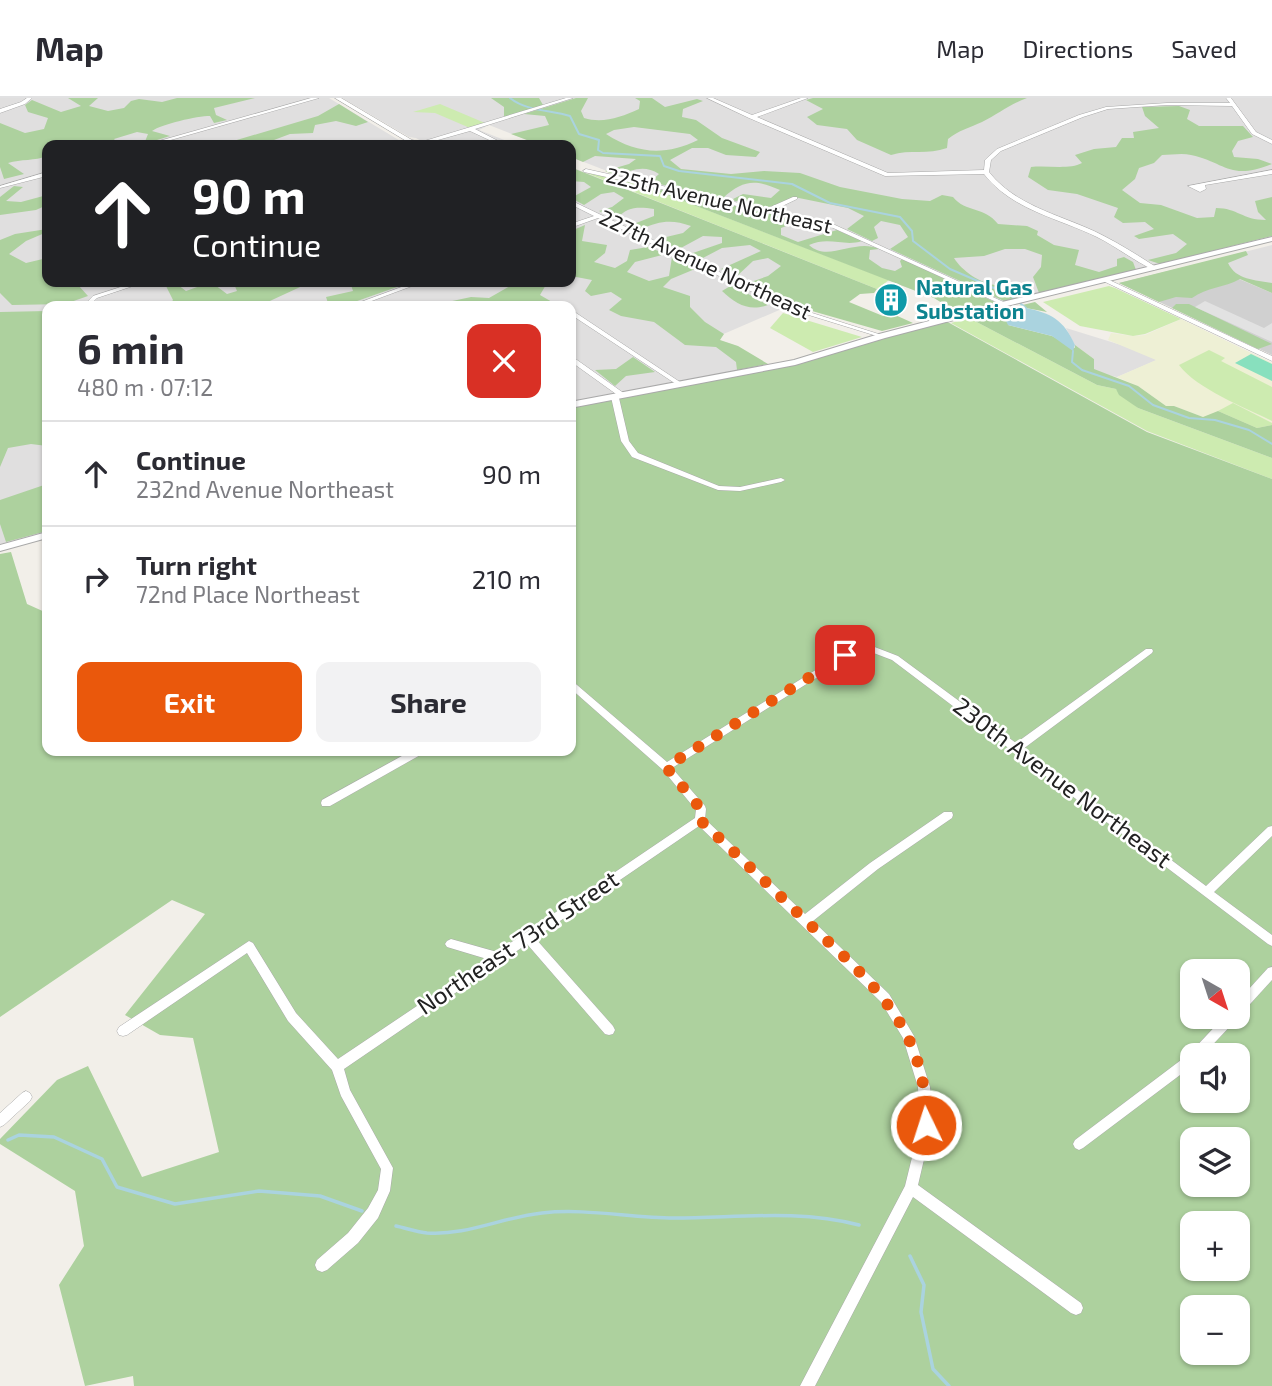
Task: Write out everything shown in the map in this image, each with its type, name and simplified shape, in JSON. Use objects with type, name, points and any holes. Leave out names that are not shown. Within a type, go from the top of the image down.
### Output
[{"type":"street","points":[[0,111],[30,98]]},
{"type":"street","points":[[166,140],[317,98]]},
{"type":"street","points":[[436,140],[571,98]]},
{"type":"street","points":[[709,98],[877,171],[897,176],[986,172]]},
{"type":"street","points":[[751,117],[806,98]]},
{"type":"street","points":[[1228,98],[1254,133],[1272,142]]},
{"type":"street","points":[[341,99],[408,140]]},
{"type":"street","points":[[1154,268],[1093,232],[1006,194],[992,183],[986,172],[988,160],[999,150],[1095,111],[1139,105],[1232,105]]},
{"type":"street","points":[[470,129],[493,140]]},
{"type":"street","name":"225th Avenue Northeast","points":[[586,170],[833,226],[1005,304]]},
{"type":"street","points":[[1201,185],[1232,177],[1272,172]]},
{"type":"street","points":[[1,187],[42,175]]},
{"type":"street","points":[[769,211],[795,198]]},
{"type":"street","name":"227th Avenue Northeast","points":[[576,205],[788,307],[882,336]]},
{"type":"street","points":[[576,224],[598,216]]},
{"type":"street","points":[[576,404],[795,362],[1005,304],[1272,239]]},
{"type":"street","points":[[1105,280],[1272,359]]},
{"type":"street","points":[[91,301],[95,297],[126,287]]},
{"type":"street","points":[[365,301],[399,287]]},
{"type":"street","points":[[576,315],[681,385]]},
{"type":"street","points":[[576,361],[621,394],[615,397]]},
{"type":"street","points":[[615,397],[625,441],[630,450],[641,458],[718,488],[740,489],[782,480]]},
{"type":"street","points":[[0,548],[42,536]]},
{"type":"street","name":"230th Avenue Northeast","points":[[666,767],[845,655],[861,649],[872,649],[895,658],[1272,941]]},
{"type":"street","points":[[1015,749],[1149,651]]},
{"type":"street","points":[[576,687],[666,767],[701,809],[700,820],[872,983],[885,998],[908,1036],[923,1087],[926,1125],[911,1188],[807,1386]]},
{"type":"street","points":[[326,803],[410,756]]},
{"type":"street","points":[[806,920],[874,866],[948,815]]},
{"type":"street","name":"Northeast 73rd Street","points":[[337,1067],[700,820]]},
{"type":"street","points":[[1207,892],[1272,830]]},
{"type":"street","points":[[528,938],[609,1030]]},
{"type":"street","points":[[450,944],[498,957]]},
{"type":"street","points":[[122,1031],[251,949],[292,1017],[337,1067],[345,1092],[384,1158],[387,1178],[373,1213],[361,1230],[322,1265]]},
{"type":"street","points":[[1250,996],[1272,972]]},
{"type":"street","points":[[1206,1043],[1220,1029]]},
{"type":"street","points":[[1079,1144],[1180,1067]]},
{"type":"street","points":[[0,1121],[26,1097]]},
{"type":"street","points":[[911,1188],[1076,1308]]},
{"type":"shaded area","points":[[0,98],[329,98],[399,140],[42,140],[42,287],[576,287],[576,169],[851,279],[712,339],[756,367],[576,401],[576,301],[42,301],[42,532],[0,544]]},
{"type":"shaded area","points":[[342,98],[1272,98],[1272,236],[957,312],[934,298],[576,159],[576,140],[527,140],[489,125],[479,130],[504,140],[419,140],[409,137]]},
{"type":"shaded area","points":[[1272,245],[1272,293],[1201,263]]},
{"type":"shaded area","points":[[1201,263],[1272,293],[1272,355],[1119,283]]},
{"type":"shaded area","points":[[1205,301],[1264,328],[1272,323],[1272,342],[1195,307]]},
{"type":"shaded area","points":[[1066,328],[1134,349],[1157,360],[1117,377],[1100,373],[1093,369],[1094,359],[1075,345]]},
{"type":"green space","points":[[68,98],[98,98],[89,106],[108,111],[124,108],[131,101],[139,99],[162,102],[177,98],[255,98],[214,108],[216,115],[227,120],[214,123],[210,116],[197,117],[157,128],[152,131],[170,136],[157,140],[146,140],[148,134],[137,132],[115,140],[42,140],[42,158],[8,163],[24,174],[4,179],[0,167],[0,123],[25,133],[44,129],[48,118],[28,112],[25,105],[32,100],[61,112],[81,106]]},
{"type":"green space","points":[[491,98],[539,98],[543,105],[504,117],[504,107]]},
{"type":"green space","points":[[576,98],[588,98],[581,111],[584,118],[605,120],[639,109],[640,101],[635,98],[652,98],[665,107],[697,99],[703,101],[683,109],[682,117],[696,120],[722,138],[760,152],[756,157],[726,155],[708,148],[692,148],[670,160],[681,169],[731,174],[764,171],[800,173],[840,187],[902,199],[930,201],[942,195],[953,197],[964,205],[987,214],[998,224],[1027,226],[1038,231],[1037,235],[1054,245],[1079,250],[1075,265],[1099,272],[1117,266],[1117,259],[1124,257],[1133,262],[1136,270],[1039,293],[1033,277],[1041,267],[1042,255],[1025,249],[1005,249],[984,256],[954,258],[967,272],[983,282],[1019,288],[1032,294],[1004,301],[890,249],[908,237],[900,225],[881,221],[874,227],[878,238],[872,241],[847,229],[864,216],[848,208],[794,197],[768,208],[731,200],[743,194],[771,198],[780,190],[756,183],[743,185],[723,198],[650,182],[659,174],[649,170],[634,170],[618,176],[605,171],[629,164],[636,159],[595,156],[583,162],[576,159],[576,140],[527,140],[511,134],[549,125],[545,116],[524,114]],"holes":[[[634,127],[690,134],[698,140],[674,149],[651,151],[629,146],[606,134]]]},
{"type":"green space","points":[[1027,98],[956,133],[948,139],[947,148],[891,155],[857,140],[847,129],[817,125],[807,117],[823,109],[806,100]]},
{"type":"green space","points":[[339,104],[368,122],[356,126],[336,121],[315,125],[313,133],[290,134],[274,140],[237,140],[318,116]]},
{"type":"green space","points":[[440,104],[485,123],[470,128],[435,113],[413,112]]},
{"type":"green space","points":[[1179,106],[1190,110],[1187,119],[1199,126],[1243,126],[1253,137],[1238,141],[1232,151],[1234,157],[1258,159],[1272,164],[1258,169],[1237,171],[1191,155],[1162,155],[1154,163],[1139,168],[1135,179],[1122,190],[1140,203],[1161,205],[1197,218],[1214,217],[1216,208],[1266,220],[1258,212],[1255,201],[1272,197],[1272,236],[1160,264],[1148,260],[1176,253],[1187,244],[1173,234],[1139,239],[1134,236],[1154,229],[1145,222],[1123,223],[1114,217],[1118,208],[1077,194],[1048,190],[1028,177],[1031,167],[1077,165],[1082,163],[1075,155],[1094,149],[1116,147],[1122,138],[1134,138],[1133,132],[1159,128],[1145,116],[1142,107]]},
{"type":"green space","points":[[576,169],[877,289],[874,293],[860,294],[849,302],[883,316],[893,314],[913,323],[882,331],[791,305],[748,283],[768,276],[781,266],[768,258],[753,261],[736,277],[721,269],[761,251],[750,245],[722,248],[701,259],[690,254],[722,243],[722,237],[703,236],[679,249],[664,243],[662,238],[683,233],[691,226],[666,222],[641,229],[631,225],[654,216],[654,209],[634,208],[617,219],[599,211],[612,207],[624,198],[614,192],[601,194],[584,205],[576,201],[576,195],[591,187],[584,182],[576,181]]},
{"type":"green space","points":[[584,172],[634,182],[889,280],[877,289]]},
{"type":"green space","points":[[634,182],[831,227],[822,229],[797,222],[781,228],[781,235],[798,242],[837,230],[862,241],[823,241],[809,245],[825,252],[870,246],[879,249],[870,250],[869,259],[882,268],[895,271],[902,267],[902,259],[997,303],[957,312],[934,298]]},
{"type":"green space","points":[[14,186],[23,187],[6,201],[21,202],[42,196],[42,207],[0,215],[0,197]]},
{"type":"green space","points":[[585,225],[582,241],[607,245],[605,253],[594,262],[615,268],[627,261],[630,250],[648,247],[666,254],[635,262],[627,272],[649,281],[669,276],[672,257],[695,269],[671,279],[663,287],[690,296],[690,307],[705,322],[724,334],[720,340],[738,346],[768,364],[737,370],[736,362],[716,347],[685,345],[654,322],[621,316],[609,310],[622,299],[611,292],[591,296],[585,291],[592,280],[576,277],[576,229]]},
{"type":"green space","points":[[42,230],[42,234],[26,241],[9,254],[26,263],[42,259],[42,287],[80,287],[88,296],[74,301],[12,305],[0,293],[0,240],[15,234]]},
{"type":"green space","points":[[1246,251],[1248,255],[1228,263],[1231,269],[1241,276],[1272,283],[1272,293],[1240,279],[1192,298],[1176,297],[1159,302],[1119,283]]},
{"type":"green space","points":[[732,285],[768,305],[755,308],[732,300],[722,291]]},
{"type":"green space","points":[[1109,286],[1181,319],[1145,334],[1133,336],[1080,326],[1043,302]]},
{"type":"green space","points":[[166,287],[181,287],[186,291],[197,287],[218,287],[227,294],[237,291],[235,287],[300,287],[270,301],[173,300]]},
{"type":"green space","points":[[352,287],[397,287],[357,301],[327,301],[326,297],[353,291]]},
{"type":"green space","points":[[508,287],[545,287],[540,295],[550,301],[452,301],[471,297],[489,298]]},
{"type":"green space","points":[[1035,302],[1047,312],[1026,308],[1008,325],[1052,336],[1075,348],[1075,345],[1094,359],[1094,369],[1138,386],[1166,406],[1174,406],[1203,417],[1218,411],[1257,428],[1272,425],[1272,458],[1138,408],[1119,395],[1116,389],[1097,385],[969,318]]},
{"type":"green space","points":[[1176,304],[1189,304],[1272,344],[1258,349],[1172,308]]},
{"type":"green space","points":[[42,311],[42,445],[31,444],[8,448],[0,467],[0,312]]},
{"type":"green space","points":[[783,313],[862,337],[813,352],[770,328]]},
{"type":"green space","points":[[969,318],[1097,385],[1116,389],[1138,408],[1272,458],[1272,479],[1147,431],[951,323]]},
{"type":"green space","points":[[1181,319],[1272,363],[1272,425],[1257,428],[1166,406],[1138,386],[1117,377],[1156,360],[1108,340],[1111,333],[1145,335]]},
{"type":"green space","points":[[944,320],[1147,432],[1272,479],[1272,1386],[134,1386],[133,1376],[85,1386],[59,1285],[84,1246],[75,1191],[0,1144],[0,1139],[57,1080],[88,1066],[142,1177],[219,1152],[193,1038],[160,1035],[125,1015],[205,914],[172,900],[0,1017],[0,554],[11,552],[27,604],[42,611],[42,756],[576,756],[576,404],[755,371]]},
{"type":"green space","points":[[1209,350],[1225,358],[1221,361],[1272,387],[1272,421],[1209,390],[1179,365]]},
{"type":"green space","points":[[1251,354],[1272,364],[1272,381],[1235,363]]},
{"type":"green space","points":[[633,357],[655,372],[626,376],[615,386],[595,370],[616,369]]},
{"type":"green space","points":[[1233,403],[1272,425],[1257,428],[1218,411]]},
{"type":"green space","points":[[42,486],[42,532],[6,542],[0,524],[0,500]]},
{"type":"water","points":[[1026,308],[1056,319],[1071,336],[1075,345],[1073,351],[1052,336],[1008,325],[1006,321]]},
{"type":"waterway","points":[[510,98],[531,108],[570,116],[579,134],[599,140],[598,150],[603,153],[660,156],[664,166],[679,171],[792,184],[830,203],[900,217],[912,231],[913,241],[950,269],[1010,295],[1026,308]]},
{"type":"waterway","points":[[1073,351],[1072,362],[1082,370],[1129,386],[1153,405],[1189,418],[1215,420],[1249,430],[1272,444]]},
{"type":"waterway","points":[[8,1140],[19,1135],[54,1137],[102,1159],[117,1187],[175,1204],[259,1191],[320,1196],[362,1211]]},
{"type":"waterway","points":[[396,1226],[423,1232],[456,1232],[527,1215],[558,1212],[658,1218],[790,1216],[859,1225]]},
{"type":"waterway","points":[[910,1256],[924,1285],[921,1312],[933,1369],[949,1386]]},
{"type":"place","name":"Natural Gas Substation","points":[[891,300]]},
{"type":"route","points":[[845,655],[666,767],[701,809],[700,820],[885,998],[908,1036],[914,1054],[923,1087],[926,1125]]}]
